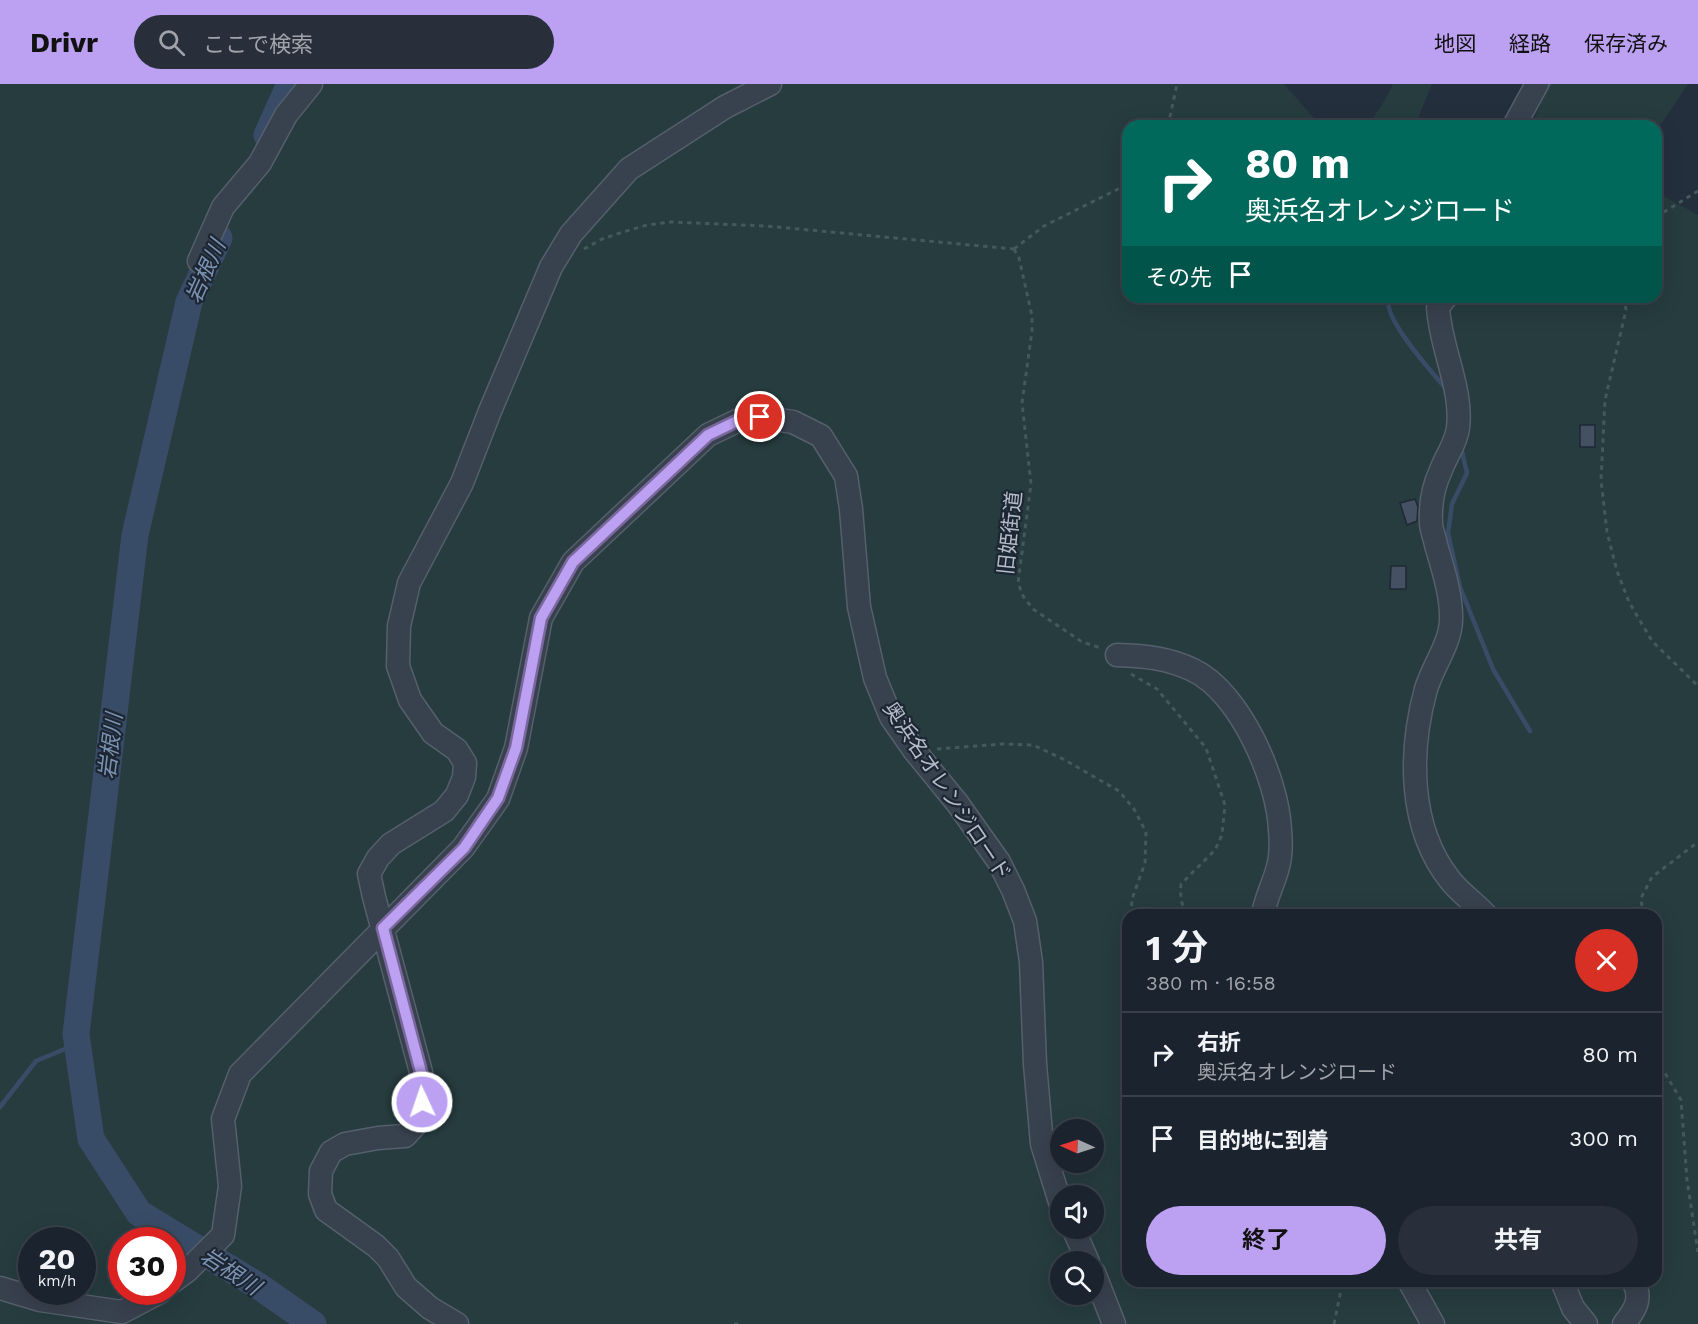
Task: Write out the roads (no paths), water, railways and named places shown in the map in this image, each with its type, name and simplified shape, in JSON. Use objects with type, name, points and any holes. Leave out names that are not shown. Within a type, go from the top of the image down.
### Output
[{"type":"street","points":[[199,261],[223,207],[260,163],[286,115],[312,84]]},
{"type":"street","points":[[457,1324],[430,1308],[406,1287],[388,1258],[376,1246],[326,1210],[320,1194],[321,1171],[331,1152],[345,1144],[405,1136],[416,1124],[422,1102],[421,1072],[369,874],[378,858],[392,844],[444,811],[457,795],[464,777],[465,763],[457,750],[433,733],[410,700],[398,666],[399,626],[409,584],[462,483],[494,400],[551,267],[571,234],[629,169],[724,107],[770,84]]},
{"type":"street","points":[[1517,120],[1537,84]]},
{"type":"street","points":[[1442,303],[1438,308],[1439,327],[1458,402],[1458,428],[1453,446],[1441,469],[1433,492],[1431,524],[1447,586],[1451,620],[1450,633],[1427,687],[1416,728],[1415,778],[1420,819],[1434,856],[1451,881],[1480,909]]},
{"type":"street","name":"奥浜名オレンジロード","points":[[186,1272],[223,1235],[230,1186],[223,1119],[240,1074],[464,848],[498,798],[516,748],[541,618],[573,562],[708,435],[739,420],[760,417],[793,422],[820,436],[846,476],[860,608],[874,678],[891,717],[999,862],[1025,921],[1031,962],[1035,1064],[1042,1144],[1055,1185]]},
{"type":"street","points":[[1118,655],[1159,657],[1194,670],[1210,680],[1232,704],[1258,748],[1276,804],[1280,830],[1279,864],[1265,909]]},
{"type":"street","points":[[1412,1287],[1433,1324]]},
{"type":"street","points":[[1564,1287],[1573,1308],[1586,1324]]},
{"type":"street","points":[[1624,1324],[1636,1306],[1636,1287]]},
{"type":"street","points":[[0,1288],[40,1300],[122,1312],[135,1305]]},
{"type":"street","points":[[1104,1298],[1114,1324]]},
{"type":"waterway","name":"岩根川","points":[[267,135],[290,84]]},
{"type":"waterway","points":[[1544,92],[1549,84]]},
{"type":"waterway","name":"岩根川","points":[[219,238],[189,302],[135,535],[76,1034],[91,1139],[139,1213],[260,1287],[313,1324]]},
{"type":"waterway","points":[[1389,303],[1400,331],[1447,390]]},
{"type":"waterway","points":[[1461,447],[1467,473],[1452,504],[1448,533],[1460,587],[1493,669],[1530,731]]},
{"type":"waterway","points":[[0,1107],[36,1061],[77,1044]]}]
